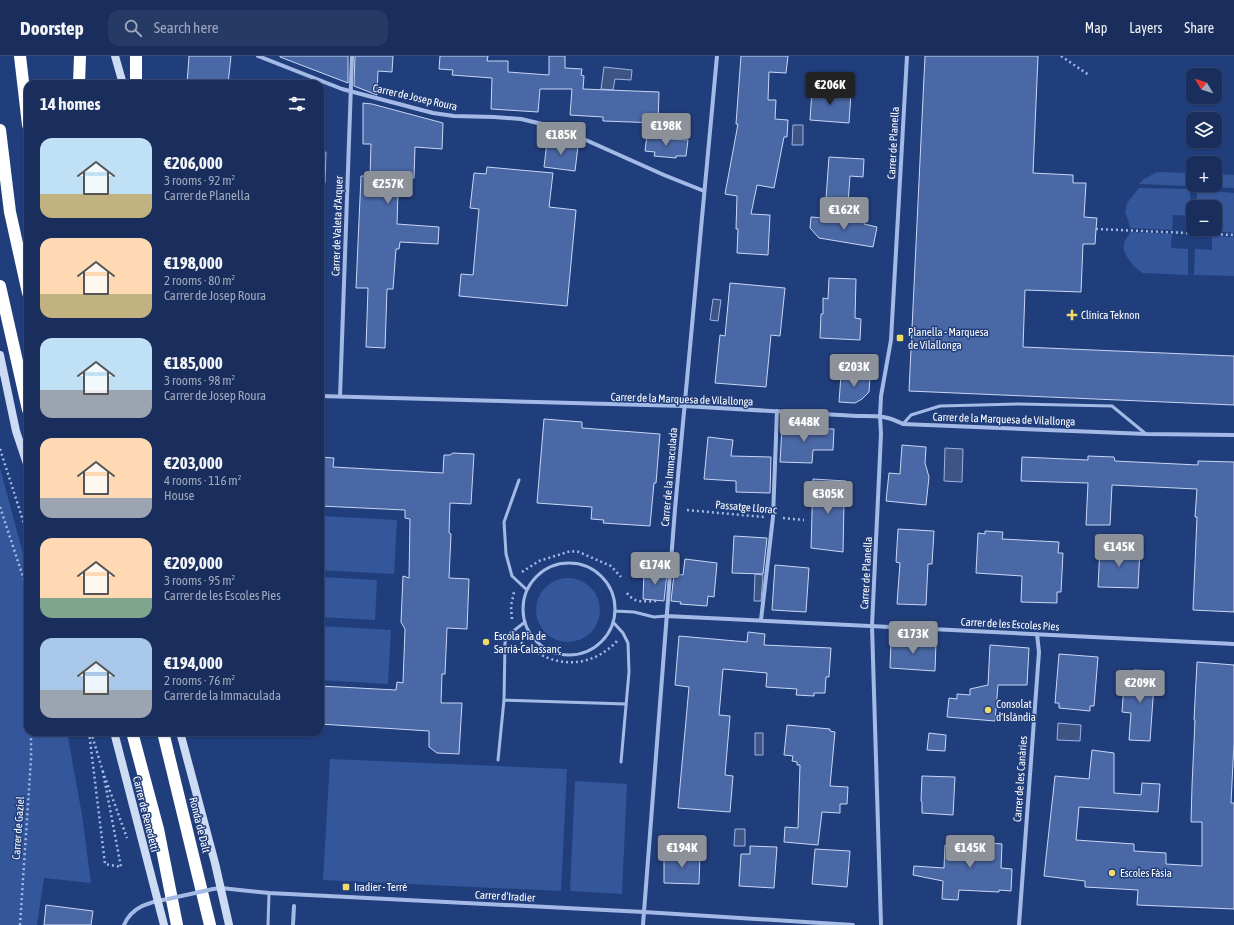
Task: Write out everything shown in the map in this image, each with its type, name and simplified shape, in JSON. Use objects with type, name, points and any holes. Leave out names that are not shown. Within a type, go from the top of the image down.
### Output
[{"type":"highway","points":[[20,56],[24,90]]},
{"type":"highway","points":[[79,80],[80,56]]},
{"type":"highway","points":[[136,56],[136,80]]},
{"type":"highway","points":[[0,130],[10,212],[24,275]]},
{"type":"highway","points":[[0,286],[24,392]]},
{"type":"highway","points":[[133,736],[158,829],[177,925]]},
{"type":"highway","name":"Ronda de Dalt","points":[[164,736],[210,925]]},
{"type":"street","points":[[115,56],[122,80]]},
{"type":"street","name":"Carrer de Josep Roura","points":[[258,56],[319,80]]},
{"type":"street","name":"Carrer de Valeta d'Arquer","points":[[340,397],[352,56]]},
{"type":"street","name":"Carrer de la Immaculada","points":[[643,925],[666,616],[717,56]]},
{"type":"street","name":"Carrer de Planella","points":[[881,925],[872,626],[881,434],[881,396],[891,340],[907,56]]},
{"type":"street","name":"Carrer de Josep Roura","points":[[324,82],[350,92],[454,116],[521,119],[559,128],[664,175],[704,191]]},
{"type":"street","points":[[0,355],[16,431],[24,454]]},
{"type":"street","name":"Carrer de la Marquesa de Vilallonga","points":[[324,396],[684,406],[777,412],[880,416],[891,418],[903,424],[1147,434],[1234,435]]},
{"type":"street","points":[[761,620],[773,517],[777,412]]},
{"type":"street","name":"Carrer de les Escoles Pies","points":[[666,616],[1234,644]]},
{"type":"street","name":"Carrer de les Canàries","points":[[1019,925],[1038,659],[1037,634]]},
{"type":"street","name":"Carrer de Benedetti","points":[[115,736],[164,925]]},
{"type":"street","points":[[181,736],[217,889],[229,925]]},
{"type":"street","name":"Carrer d'Iradier","points":[[124,925],[134,910],[145,904],[217,889],[853,925]]},
{"type":"street","points":[[293,925],[294,906]]},
{"type":"lane","points":[[903,424],[911,415],[940,406],[1019,404],[1112,406],[1147,434]]},
{"type":"lane","points":[[519,480],[504,522],[506,554],[512,576],[527,590]]},
{"type":"lane","points":[[564,563],[580,564],[594,570],[606,581],[613,595],[615,611],[613,622],[605,637],[592,648],[577,654],[560,654],[545,648],[532,637],[525,622],[523,606],[527,590],[536,577],[549,568],[564,563]]},
{"type":"lane","points":[[615,611],[634,612],[654,617],[666,616]]},
{"type":"lane","points":[[498,760],[504,700],[505,643],[507,636],[525,622]]},
{"type":"lane","points":[[613,622],[623,633],[628,643],[629,672],[621,762]]},
{"type":"lane","points":[[504,700],[626,704]]},
{"type":"lane","points":[[268,925],[269,893]]},
{"type":"path","points":[[1061,56],[1089,75]]},
{"type":"path","points":[[1096,229],[1234,235]]},
{"type":"path","points":[[0,450],[24,524]]},
{"type":"path","points":[[0,507],[24,580]]},
{"type":"path","name":"Passatge Llorac","points":[[687,510],[804,520]]},
{"type":"path","points":[[520,576],[523,571],[539,561],[571,551],[579,552],[611,566],[621,577]]},
{"type":"path","points":[[512,626],[511,606],[515,587]]},
{"type":"path","points":[[627,593],[635,601],[659,601]]},
{"type":"path","points":[[516,636],[523,645],[546,658],[559,662],[576,663],[589,660],[610,649],[618,641]]},
{"type":"path","name":"Carrer de Gaziel","points":[[20,925],[31,759],[31,736]]},
{"type":"path","points":[[90,736],[105,864],[121,867],[103,772]]},
{"type":"path","points":[[91,736],[128,842]]},
{"type":"shaded area","points":[[604,67],[632,70],[631,80],[615,79],[613,90],[601,89]]},
{"type":"shaded area","points":[[793,125],[803,125],[803,145],[792,145]]},
{"type":"shaded area","points":[[324,152],[326,152],[325,183]]},
{"type":"shaded area","points":[[1157,172],[1186,173],[1186,186],[1139,184],[1144,179]]},
{"type":"shaded area","points":[[1222,174],[1234,175],[1234,188],[1222,187]]},
{"type":"shaded area","points":[[1139,188],[1186,189],[1186,192],[1190,192],[1190,200],[1186,200],[1186,216],[1173,215],[1172,230],[1130,228],[1125,213],[1127,203]]},
{"type":"shaded area","points":[[1197,192],[1234,193],[1234,233],[1222,232],[1222,200],[1196,200]]},
{"type":"shaded area","points":[[1130,232],[1172,234],[1171,248],[1188,249],[1188,275],[1143,273],[1140,271],[1129,260],[1125,252],[1124,244]]},
{"type":"shaded area","points":[[1212,236],[1234,237],[1234,276],[1194,275],[1195,249],[1212,250]]},
{"type":"shaded area","points":[[713,299],[721,300],[718,321],[710,320]]},
{"type":"shaded area","points":[[945,448],[963,449],[962,482],[944,481]]},
{"type":"shaded area","points":[[0,468],[24,557],[24,736],[68,736],[82,815],[91,883],[44,878],[37,925],[0,925]]},
{"type":"shaded area","points":[[324,516],[397,520],[394,574],[324,570]]},
{"type":"shaded area","points":[[755,574],[763,575],[761,601],[754,601]]},
{"type":"shaded area","points":[[324,577],[377,580],[375,620],[324,617]]},
{"type":"shaded area","points":[[562,578],[574,578],[591,587],[598,598],[600,610],[598,622],[591,633],[574,642],[562,642],[550,637],[541,628],[536,616],[536,604],[541,592],[550,583]]},
{"type":"shaded area","points":[[324,626],[391,630],[388,684],[324,680]]},
{"type":"shaded area","points":[[1058,723],[1081,725],[1080,741],[1057,740]]},
{"type":"shaded area","points":[[755,733],[763,733],[763,755],[755,755]]},
{"type":"shaded area","points":[[330,759],[567,769],[561,891],[323,880]]},
{"type":"shaded area","points":[[575,781],[627,784],[622,894],[570,891]]},
{"type":"shaded area","points":[[735,829],[745,829],[745,846],[734,846]]},
{"type":"building","points":[[189,56],[231,56],[228,80],[187,80]]},
{"type":"building","points":[[348,56],[348,83],[280,57]]},
{"type":"building","points":[[355,56],[393,56],[392,72],[378,71],[377,95],[354,86]]},
{"type":"building","points":[[440,56],[488,56],[487,61],[508,61],[508,72],[549,75],[549,56],[565,56],[565,68],[582,69],[581,75],[584,76],[583,89],[659,92],[658,123],[603,121],[603,117],[570,115],[572,89],[540,89],[538,112],[491,109],[492,78],[452,75],[453,70],[439,69]]},
{"type":"building","points":[[741,56],[788,56],[786,73],[769,72],[768,100],[776,100],[775,119],[788,120],[787,137],[784,137],[774,188],[757,185],[751,214],[770,215],[768,255],[737,253],[737,196],[725,194],[738,124],[736,124]]},
{"type":"building","points":[[925,56],[1038,56],[1033,173],[1073,175],[1073,183],[1086,183],[1084,217],[1097,218],[1095,244],[1083,244],[1081,292],[1025,290],[1023,347],[1234,356],[1234,405],[909,391]]},
{"type":"building","points":[[812,90],[851,93],[849,123],[810,120]]},
{"type":"building","points":[[363,103],[372,104],[443,123],[442,149],[415,147],[414,178],[404,178],[404,193],[398,193],[397,224],[439,227],[438,244],[400,242],[399,249],[396,249],[393,289],[387,289],[385,348],[366,347],[368,288],[356,288],[361,176],[370,176],[371,144],[363,144]]},
{"type":"building","points":[[647,135],[669,137],[668,139],[688,140],[686,156],[676,156],[676,158],[654,156],[655,152],[645,151]]},
{"type":"building","points":[[547,142],[578,146],[575,171],[544,167]]},
{"type":"building","points":[[829,157],[864,159],[863,177],[850,176],[848,203],[826,199]]},
{"type":"building","points":[[487,167],[553,173],[549,207],[576,210],[567,306],[459,296],[461,274],[473,275],[479,209],[470,208],[474,173],[486,174]]},
{"type":"building","points":[[811,217],[865,221],[864,224],[877,227],[873,247],[819,238],[810,228]]},
{"type":"building","points":[[829,278],[856,279],[855,318],[861,319],[860,340],[820,338],[823,298],[828,299]]},
{"type":"building","points":[[730,283],[785,288],[780,336],[771,335],[766,387],[715,383],[720,335],[725,336]]},
{"type":"building","points":[[841,375],[870,377],[869,392],[855,403],[839,402]]},
{"type":"building","points":[[544,419],[582,422],[582,428],[660,434],[656,483],[654,483],[650,526],[603,523],[604,520],[591,519],[592,507],[537,503]]},
{"type":"building","points":[[782,427],[834,429],[833,450],[813,450],[812,463],[780,462]]},
{"type":"building","points":[[708,437],[733,440],[731,456],[771,457],[770,493],[736,492],[736,481],[704,479]]},
{"type":"building","points":[[902,445],[926,447],[925,463],[929,477],[926,505],[886,501],[889,473],[900,474]]},
{"type":"building","points":[[453,453],[474,454],[471,504],[450,503],[449,533],[451,534],[449,578],[469,579],[467,629],[447,628],[445,674],[442,674],[441,703],[462,703],[459,754],[437,753],[429,747],[429,731],[324,724],[324,686],[396,690],[397,682],[403,683],[405,629],[401,622],[403,576],[409,578],[410,519],[405,518],[405,510],[324,506],[324,457],[334,458],[333,467],[443,473],[444,455],[450,455]]},
{"type":"building","points":[[1088,456],[1114,457],[1115,461],[1198,465],[1198,461],[1234,462],[1234,612],[1193,610],[1197,489],[1112,485],[1110,525],[1086,525],[1088,483],[1021,481],[1022,457],[1088,460]]},
{"type":"building","points":[[813,479],[846,481],[843,552],[811,548]]},
{"type":"building","points":[[898,529],[934,531],[932,564],[928,564],[926,605],[897,604],[900,563],[896,562]]},
{"type":"building","points":[[985,531],[1003,532],[1002,539],[1059,542],[1058,553],[1063,553],[1061,592],[1057,592],[1057,603],[1021,602],[1022,576],[976,573],[978,533],[985,534]]},
{"type":"building","points":[[734,536],[767,538],[763,574],[732,573]]},
{"type":"building","points":[[1100,547],[1140,549],[1138,588],[1098,587]]},
{"type":"building","points":[[685,559],[717,563],[714,597],[708,596],[707,606],[680,604],[681,602],[671,601],[674,574],[683,575]]},
{"type":"building","points":[[775,565],[809,568],[806,612],[772,610]]},
{"type":"building","points":[[644,571],[667,573],[664,601],[643,599]]},
{"type":"building","points":[[748,632],[765,634],[764,645],[831,648],[829,677],[826,677],[825,693],[814,693],[814,696],[796,695],[797,689],[766,687],[767,673],[723,669],[719,715],[730,716],[725,775],[733,776],[730,812],[678,808],[689,687],[675,685],[679,636],[747,642]]},
{"type":"building","points":[[891,640],[936,642],[935,671],[890,668]]},
{"type":"building","points":[[990,645],[1029,648],[1027,685],[998,685],[995,721],[947,717],[949,698],[957,699],[957,694],[970,695],[970,689],[988,685]]},
{"type":"building","points":[[1059,654],[1098,657],[1094,706],[1090,706],[1090,711],[1059,708],[1059,703],[1055,703]]},
{"type":"building","points":[[1197,662],[1234,665],[1234,743],[1231,803],[1234,803],[1234,909],[1137,905],[1138,890],[1085,887],[1085,881],[1044,876],[1055,776],[1089,779],[1092,750],[1114,753],[1114,793],[1141,795],[1142,783],[1160,784],[1158,812],[1079,807],[1076,840],[1134,844],[1134,851],[1166,853],[1166,864],[1202,866],[1202,822],[1191,822]]},
{"type":"building","points":[[1134,670],[1155,671],[1150,741],[1129,740],[1131,713],[1122,712],[1124,684],[1132,684]]},
{"type":"building","points":[[787,725],[830,729],[830,731],[835,732],[830,786],[848,787],[847,804],[840,804],[840,813],[822,812],[818,845],[784,842],[785,827],[798,828],[800,765],[797,765],[797,762],[792,761],[793,756],[784,755]]},
{"type":"building","points":[[929,733],[946,735],[945,751],[927,750]]},
{"type":"building","points":[[922,776],[955,777],[953,815],[922,813]]},
{"type":"building","points":[[958,836],[979,838],[978,842],[1002,844],[1001,868],[1012,869],[1011,891],[999,890],[999,892],[959,890],[958,900],[942,899],[943,881],[913,875],[914,866],[944,868],[945,845],[957,846]]},
{"type":"building","points":[[750,846],[777,847],[774,888],[739,886],[741,854],[750,854]]},
{"type":"building","points":[[815,849],[850,851],[847,887],[812,884]]},
{"type":"building","points":[[664,853],[695,854],[695,856],[700,856],[699,884],[664,883]]},
{"type":"building","points":[[46,905],[93,911],[91,925],[44,925]]},
{"type":"place","name":"Clínica Teknon","points":[[1072,315]]},
{"type":"place","name":"Planella - Marquesa de Vilallonga","points":[[900,338]]},
{"type":"place","name":"Escola Pia de Sarrià-Calassanç","points":[[486,642]]},
{"type":"place","name":"Consolat d'Islàndia","points":[[988,710]]},
{"type":"place","name":"Escoles Fàsia","points":[[1112,873]]},
{"type":"place","name":"Iradier - Terré","points":[[346,887]]}]
